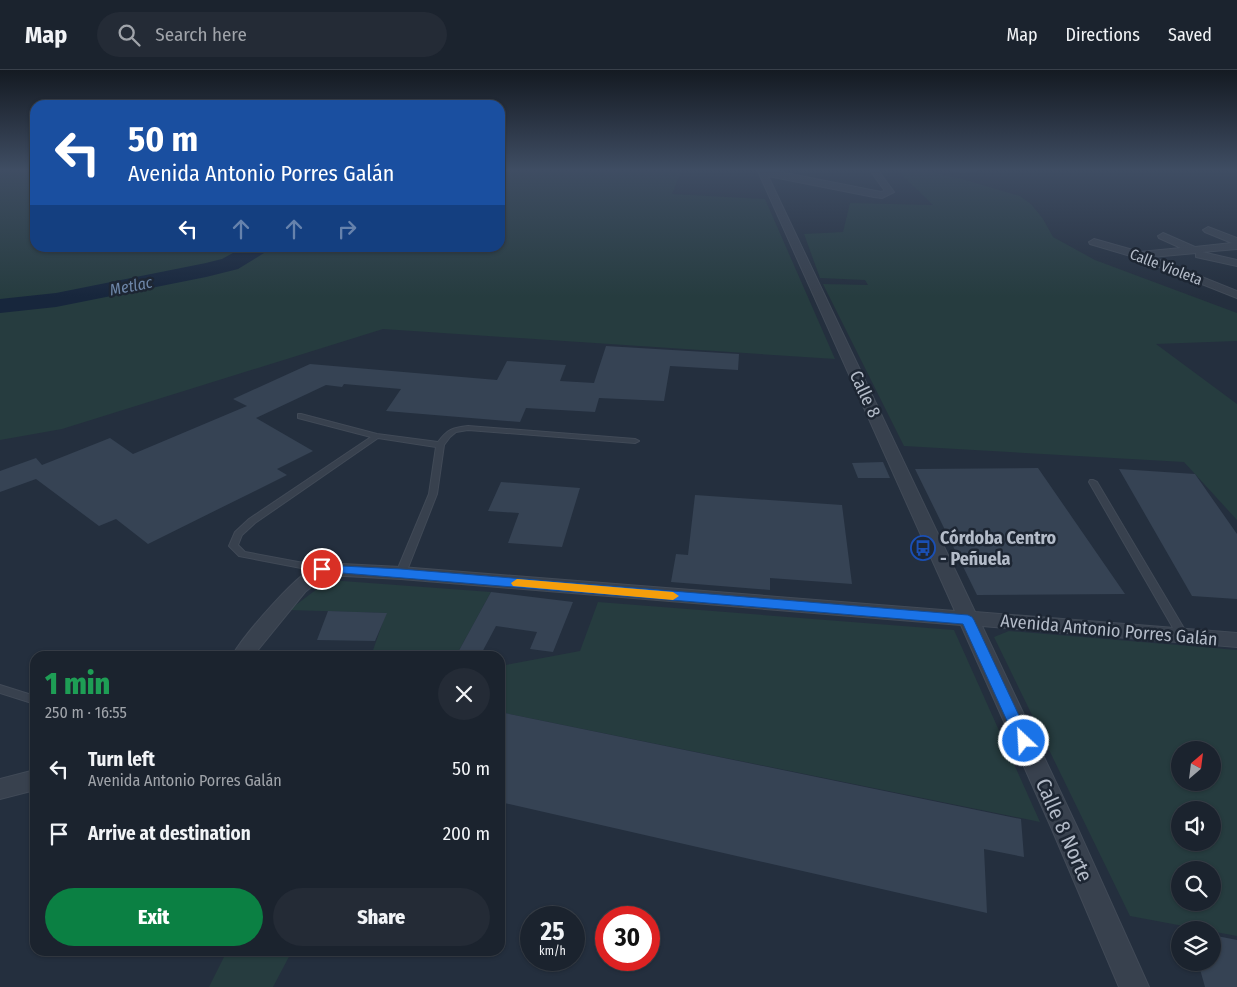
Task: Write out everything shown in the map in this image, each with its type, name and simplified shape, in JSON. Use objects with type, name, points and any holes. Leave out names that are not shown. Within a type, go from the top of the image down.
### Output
[{"type":"street","name":"Calle 8","points":[[781,212],[968,620]]},
{"type":"street","points":[[1208,230],[1237,242]]},
{"type":"street","points":[[1164,236],[1188,251],[1237,262]]},
{"type":"street","name":"Calle Violeta","points":[[1094,242],[1138,255],[1236,295]]},
{"type":"street","points":[[1138,255],[1237,246]]},
{"type":"street","name":"Avenida Antonio Porres Galán","points":[[322,569],[401,573],[968,620],[1237,640]]},
{"type":"street","points":[[246,651],[298,588],[322,569]]},
{"type":"street","name":"Calle 8 Norte","points":[[968,620],[1064,827],[1134,987]]},
{"type":"street","points":[[0,789],[30,781]]},
{"type":"lane","points":[[301,416],[377,436],[440,445]]},
{"type":"lane","points":[[401,573],[433,494],[440,445],[447,435],[454,430],[468,428],[635,441]]},
{"type":"lane","points":[[322,569],[242,554],[233,546],[238,534],[252,521],[377,436]]},
{"type":"lane","points":[[1093,482],[1184,637]]},
{"type":"lane","points":[[0,689],[30,698]]},
{"type":"green space","points":[[0,212],[30,212],[30,252],[505,252],[505,212],[771,212],[835,359],[383,329],[62,429],[0,440]]},
{"type":"green space","points":[[848,212],[1037,212],[1053,237],[1095,260],[1237,313],[1237,341],[1156,344],[1237,404],[1237,520],[1184,462],[904,446],[823,284],[868,285],[865,280],[820,278],[804,234],[843,232]]},
{"type":"green space","points":[[329,580],[491,592],[459,651],[373,651],[386,613],[289,610]]},
{"type":"green space","points":[[598,602],[954,630],[1040,822],[505,713],[505,665],[580,651]]},
{"type":"green space","points":[[1009,631],[1237,650],[1237,936],[1221,933],[1221,921],[1171,921],[1171,924],[1130,916],[994,637]]},
{"type":"green space","points":[[224,956],[289,956],[273,987],[209,987]]},
{"type":"building","points":[[606,346],[739,354],[738,370],[670,366],[664,401],[599,398],[595,412],[526,408],[520,422],[386,411],[401,389],[344,384],[342,387],[326,385],[256,418],[313,451],[277,469],[287,475],[148,544],[116,519],[99,526],[36,479],[0,492],[0,471],[36,458],[42,465],[110,438],[133,454],[247,406],[233,399],[310,364],[497,380],[507,361],[566,365],[560,381],[594,383]]},
{"type":"building","points":[[883,462],[890,478],[858,478],[852,463]]},
{"type":"building","points":[[1038,468],[1125,594],[977,595],[915,469]]},
{"type":"building","points":[[1119,469],[1195,474],[1237,534],[1237,599],[1192,596]]},
{"type":"building","points":[[501,482],[580,488],[562,547],[508,543],[519,513],[488,511]]},
{"type":"building","points":[[695,495],[842,505],[852,584],[770,578],[770,590],[671,582],[676,554],[688,555]]},
{"type":"building","points":[[491,592],[573,602],[553,652],[530,649],[537,632],[496,626],[483,651],[459,651]]},
{"type":"building","points":[[328,611],[387,613],[375,641],[317,640]]},
{"type":"building","points":[[505,713],[1021,819],[1024,857],[984,849],[987,913],[505,803]]},
{"type":"building","points":[[1221,937],[1237,940],[1237,987],[1205,987],[1201,971],[1221,971]]},
{"type":"waterway","name":"Metlac","points":[[0,306],[56,300],[206,270],[230,264],[250,252]]},
{"type":"slow traffic","points":[[517,583],[673,596]]},
{"type":"place","name":"Córdoba Centro - Peñuela","points":[[923,548]]},
{"type":"route","points":[[322,569],[401,573],[968,620],[1024,741]]}]
